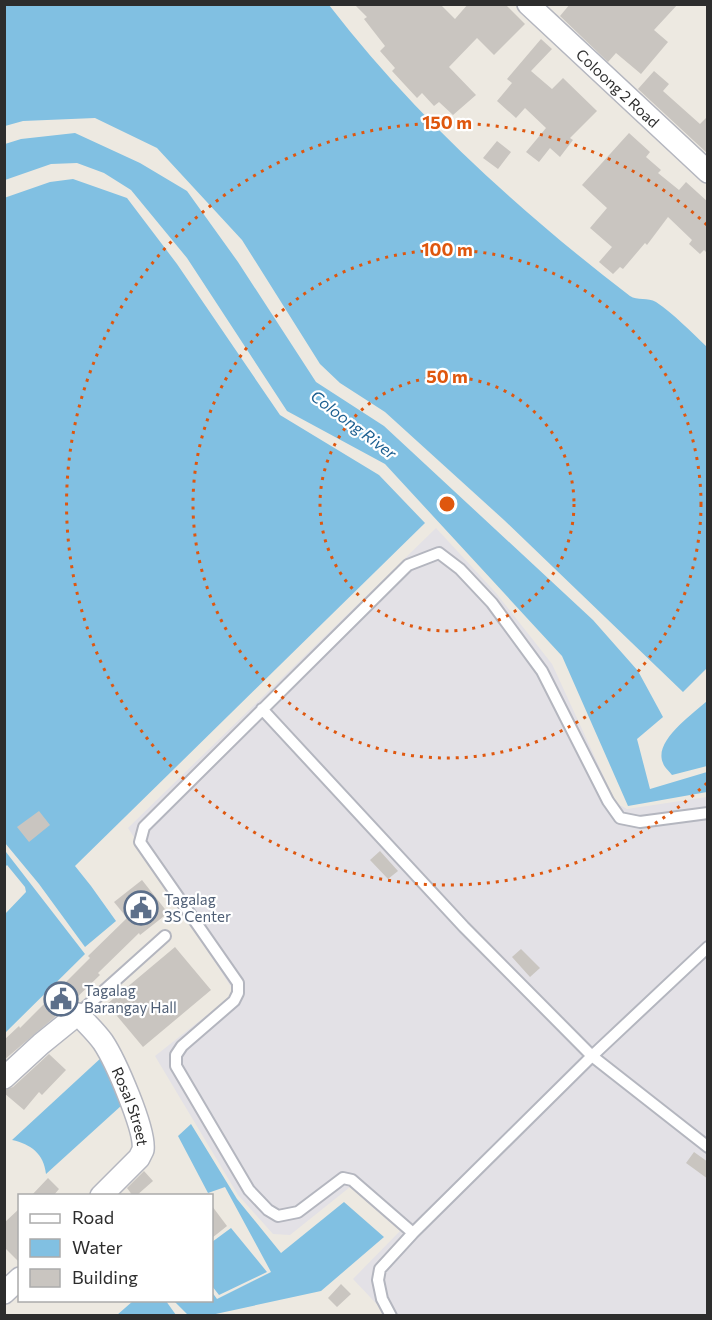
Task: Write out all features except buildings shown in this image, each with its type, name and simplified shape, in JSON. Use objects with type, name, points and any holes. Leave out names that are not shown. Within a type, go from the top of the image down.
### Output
[{"type":"street","name":"Coloong 2 Road","points":[[528,4],[708,172]]},
{"type":"street","points":[[4,1078],[78,1014]]},
{"type":"street","name":"Rosal Street","points":[[78,1014],[103,1041],[120,1074],[133,1106],[142,1139],[143,1151],[139,1158],[103,1194]]},
{"type":"street","points":[[4,1293],[18,1280]]},
{"type":"lane","points":[[413,1233],[352,1180],[344,1178],[298,1212],[278,1216],[268,1210],[249,1190],[176,1066],[176,1055],[182,1046],[234,1001],[238,993],[238,983],[140,842],[144,827],[408,565],[439,553],[460,569],[492,603],[542,671],[608,801],[620,818],[640,822],[708,813]]},
{"type":"lane","points":[[262,709],[464,927],[592,1056],[708,1147]]},
{"type":"lane","points":[[78,1014],[165,936]]},
{"type":"lane","points":[[391,1316],[382,1299],[378,1280],[380,1269],[413,1233],[592,1056],[708,947]]},
{"type":"shaded area","points":[[436,528],[496,593],[552,664],[616,803],[627,809],[707,797],[707,1315],[387,1315],[353,1279],[400,1231],[350,1187],[290,1235],[273,1234],[238,1195],[155,1056],[235,993],[128,828]]},
{"type":"water","points":[[5,4],[329,5],[396,85],[508,196],[630,296],[656,302],[689,329],[707,347],[707,668],[683,692],[504,520],[385,412],[340,383],[320,364],[242,240],[157,148],[95,118],[23,121],[5,126]]},
{"type":"water","name":"Coloong River","points":[[75,133],[140,163],[187,191],[238,262],[316,382],[384,426],[593,620],[638,671],[663,717],[637,739],[650,789],[707,772],[707,792],[628,806],[562,656],[385,464],[287,411],[187,258],[131,190],[104,173],[77,163],[51,164],[5,180],[5,144],[21,139]]},
{"type":"water","points":[[73,179],[127,198],[177,264],[280,415],[379,475],[425,523],[75,866],[116,921],[85,947],[39,884],[5,843],[4,198],[50,182]]},
{"type":"water","points":[[707,701],[707,766],[672,775],[663,763],[661,755],[664,746],[676,729]]},
{"type":"water","points":[[6,852],[85,954],[5,1033],[5,914],[26,892],[25,887],[7,865],[5,867]]},
{"type":"water","points":[[102,1057],[122,1105],[46,1174],[43,1161],[31,1147],[12,1140]]},
{"type":"water","points":[[191,1124],[237,1199],[281,1253],[344,1202],[384,1237],[321,1291],[211,1315],[188,1315],[175,1302],[213,1302],[213,1293],[217,1299],[271,1272],[225,1187],[208,1193],[178,1136]]},
{"type":"water","points":[[231,1228],[267,1272],[219,1295],[213,1287],[213,1241]]},
{"type":"water","points":[[132,1302],[167,1302],[176,1315],[117,1315]]},
{"type":"place","name":"Tagalag 3S Center","points":[[141,908]]},
{"type":"place","name":"Tagalag Barangay Hall","points":[[61,999]]}]
